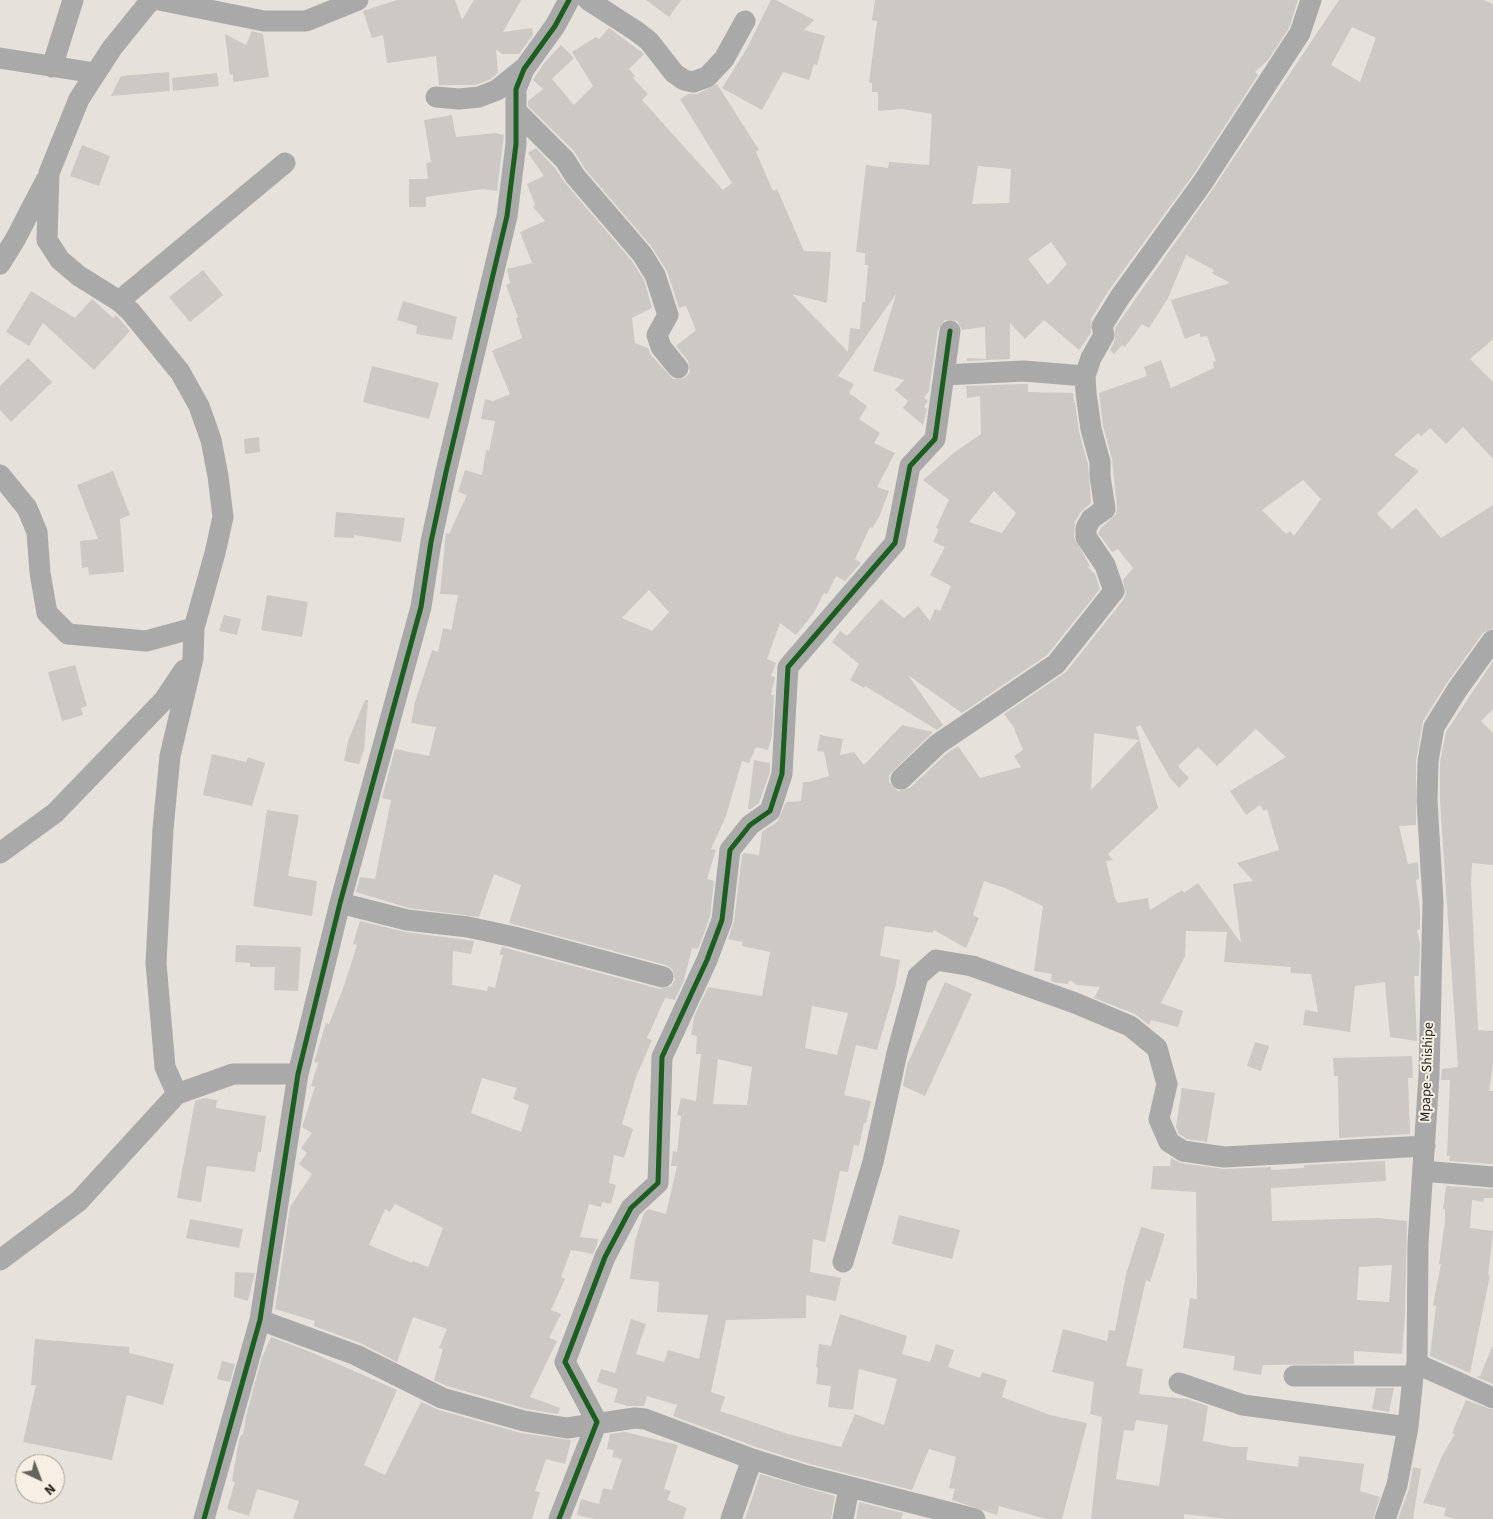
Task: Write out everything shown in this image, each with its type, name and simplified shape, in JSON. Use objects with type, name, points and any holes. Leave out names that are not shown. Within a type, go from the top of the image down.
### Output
[{"type":"street","points":[[52,67],[73,0]]},
{"type":"street","points":[[0,264],[16,238],[49,173],[79,99],[112,48],[152,0]]},
{"type":"street","points":[[159,0],[264,22],[306,21],[358,0]]},
{"type":"street","points":[[204,1519],[260,1320],[298,1074],[340,902],[421,607],[431,542],[446,472],[507,216],[516,144],[516,89],[524,69],[555,26],[569,0]]},
{"type":"street","points":[[588,0],[636,31],[649,42],[674,73],[684,80],[693,82],[707,76],[724,59],[745,21]]},
{"type":"street","points":[[901,779],[938,744],[1056,664],[1114,591],[1105,566],[1086,536],[1086,528],[1091,519],[1104,509],[1100,462],[1091,429],[1086,376],[1091,358],[1104,336],[1102,326],[1203,182],[1300,33],[1311,0]]},
{"type":"street","points":[[0,58],[95,73]]},
{"type":"street","points":[[436,97],[459,99],[479,96],[497,90],[524,69]]},
{"type":"street","points":[[517,112],[565,160],[575,176],[621,229],[655,275],[668,315],[657,335],[661,347],[678,368]]},
{"type":"street","points":[[119,301],[284,163]]},
{"type":"street","points":[[49,173],[47,240],[60,260],[79,276],[119,301],[131,312],[180,372],[199,406],[211,440],[218,476],[222,516],[215,552],[194,628],[193,658],[170,756],[156,963],[165,1067],[177,1094]]},
{"type":"street","points":[[559,1519],[597,1422],[565,1362],[605,1256],[631,1208],[658,1183],[662,1057],[707,960],[722,920],[730,850],[750,826],[770,811],[782,774],[788,667],[895,543],[910,466],[935,439],[950,331]]},
{"type":"street","points":[[944,375],[1024,371],[1086,376]]},
{"type":"street","points":[[0,476],[27,508],[34,524],[37,532],[40,573],[47,612],[68,634],[146,641],[194,628]]},
{"type":"street","name":"Mpape - Shishipe","points":[[1385,1519],[1397,1485],[1408,1427],[1415,1370],[1418,1243],[1429,1075],[1433,902],[1427,801],[1428,761],[1434,727],[1456,690],[1493,640]]},
{"type":"street","points":[[0,853],[55,813],[164,700],[193,658]]},
{"type":"street","points":[[340,902],[407,920],[468,927],[514,937],[663,977]]},
{"type":"street","points":[[843,1262],[873,1162],[897,1053],[918,976],[936,960],[972,966],[1075,1003],[1130,1026],[1156,1048],[1167,1084],[1159,1118],[1169,1142],[1183,1151],[1224,1157],[1424,1146]]},
{"type":"street","points":[[0,1260],[79,1202],[177,1094],[233,1074],[298,1074]]},
{"type":"street","points":[[1423,1171],[1493,1177]]},
{"type":"street","points":[[260,1320],[356,1355],[442,1398],[524,1421],[567,1428],[597,1422],[635,1418],[645,1419],[752,1459],[850,1488],[975,1519]]},
{"type":"street","points":[[1294,1376],[1415,1370],[1493,1398]]},
{"type":"street","points":[[1179,1383],[1243,1405],[1408,1427]]},
{"type":"street","points":[[731,1519],[752,1459]]},
{"type":"street","points":[[843,1519],[850,1488]]},
{"type":"building","points":[[397,0],[455,0],[462,20],[474,0],[521,0],[503,32],[532,28],[533,35],[519,54],[502,54],[496,49],[498,73],[491,79],[476,85],[439,85],[436,56],[387,63],[383,35],[372,38],[363,11]]},
{"type":"building","points":[[646,0],[681,0],[669,17]]},
{"type":"building","points":[[771,0],[776,0],[814,20],[804,30],[825,36],[817,65],[814,64],[809,80],[783,72],[762,110],[722,88],[746,50]]},
{"type":"building","points":[[875,0],[1298,0],[1289,28],[1268,60],[1255,72],[1258,75],[1193,175],[1109,290],[1091,319],[1091,333],[1079,350],[1044,320],[1025,339],[1010,323],[1010,359],[967,361],[967,358],[986,359],[985,327],[962,330],[957,321],[945,320],[938,329],[929,391],[924,398],[928,401],[924,407],[927,409],[923,425],[903,408],[908,401],[895,390],[904,380],[873,371],[896,294],[838,376],[854,384],[849,393],[867,406],[859,419],[880,433],[874,443],[895,453],[877,487],[889,491],[879,517],[872,528],[870,527],[855,559],[861,563],[845,581],[836,576],[827,594],[824,593],[813,614],[796,635],[780,623],[767,659],[776,663],[771,676],[775,677],[771,695],[774,695],[772,736],[768,750],[756,747],[749,763],[742,761],[726,816],[711,849],[716,850],[707,879],[714,881],[710,917],[698,949],[692,948],[684,980],[675,1000],[665,998],[647,1038],[652,1040],[636,1077],[622,1124],[633,1129],[624,1158],[614,1155],[609,1183],[616,1185],[611,1204],[602,1202],[601,1207],[589,1204],[580,1237],[598,1239],[597,1245],[593,1254],[571,1250],[561,1277],[565,1279],[551,1310],[561,1314],[549,1338],[557,1341],[530,1397],[560,1408],[558,1414],[527,1409],[447,1386],[434,1380],[443,1349],[439,1348],[447,1329],[413,1317],[397,1362],[360,1343],[314,1326],[315,1321],[275,1309],[290,1207],[312,1174],[299,1164],[307,1153],[301,1148],[312,1133],[302,1127],[315,1087],[311,1086],[318,1063],[314,1062],[326,1023],[329,1024],[344,986],[357,945],[353,944],[360,921],[405,932],[474,941],[471,954],[453,951],[452,985],[487,991],[488,986],[495,988],[503,955],[499,955],[502,947],[660,989],[671,986],[675,980],[672,969],[666,965],[509,923],[521,885],[494,874],[479,917],[409,908],[356,892],[360,877],[375,879],[391,800],[382,798],[395,749],[429,756],[436,727],[411,723],[415,702],[432,650],[438,652],[443,628],[451,630],[458,595],[440,594],[446,533],[449,534],[467,495],[458,492],[465,470],[482,475],[486,450],[489,451],[495,421],[481,419],[485,399],[493,401],[510,394],[492,351],[522,338],[516,318],[518,317],[506,285],[510,283],[507,269],[532,263],[520,232],[545,221],[533,207],[535,205],[527,184],[544,176],[528,153],[536,148],[555,168],[566,184],[632,261],[644,280],[652,308],[632,318],[635,343],[648,348],[651,355],[673,379],[685,378],[690,372],[688,361],[676,346],[696,330],[686,306],[679,308],[667,271],[651,246],[585,169],[574,151],[528,106],[528,101],[543,89],[533,80],[544,63],[561,45],[574,58],[552,79],[574,105],[593,86],[572,52],[596,37],[599,39],[609,28],[644,54],[629,69],[635,76],[633,78],[648,94],[642,100],[723,190],[732,183],[680,99],[688,94],[697,94],[717,84],[759,150],[756,152],[773,191],[777,189],[804,251],[831,252],[827,303],[792,294],[848,352],[850,328],[860,329],[862,302],[865,302],[868,265],[865,265],[865,253],[856,252],[866,165],[888,168],[889,162],[929,165],[932,114],[902,109],[878,111],[878,92],[872,92],[872,83],[869,82],[877,21],[872,20]],"holes":[[[978,166],[1011,169],[1009,203],[972,204]],[[1051,242],[1067,264],[1048,285],[1028,259]],[[649,590],[669,612],[652,631],[622,618]],[[482,1078],[517,1088],[513,1099],[529,1105],[521,1132],[471,1113]],[[395,1204],[443,1228],[428,1267],[413,1261],[412,1263],[369,1245],[385,1209],[390,1212]]]},
{"type":"building","points":[[1339,0],[1483,0],[1493,4],[1493,339],[1470,359],[1493,382],[1493,459],[1463,427],[1446,444],[1430,428],[1421,436],[1418,433],[1394,455],[1419,471],[1377,514],[1392,529],[1416,508],[1441,538],[1493,505],[1493,628],[1483,633],[1447,683],[1423,721],[1416,761],[1416,825],[1399,826],[1408,864],[1418,862],[1419,879],[1416,880],[1420,910],[1420,929],[1417,930],[1420,944],[1419,976],[1414,976],[1417,1041],[1390,1037],[1385,982],[1355,986],[1350,1032],[1303,1025],[1305,1010],[1318,1012],[1311,974],[1290,973],[1291,967],[1224,962],[1227,932],[1186,931],[1185,956],[1161,1003],[1183,1011],[1178,1027],[1151,1020],[1149,1025],[1135,1014],[1094,998],[1100,987],[1077,985],[1070,980],[1068,984],[1053,982],[1051,981],[1052,974],[1034,971],[1043,906],[1005,888],[984,881],[973,915],[979,918],[966,948],[934,930],[933,933],[885,926],[880,956],[900,960],[895,988],[877,1050],[856,1045],[844,1095],[871,1101],[866,1123],[864,1123],[859,1146],[854,1145],[848,1172],[840,1171],[825,1242],[813,1239],[810,1272],[841,1278],[836,1301],[806,1295],[806,1318],[726,1320],[711,1392],[725,1397],[720,1411],[788,1434],[841,1447],[855,1414],[884,1425],[897,1379],[859,1369],[853,1410],[828,1407],[831,1386],[816,1384],[818,1368],[816,1367],[819,1344],[831,1346],[840,1314],[907,1336],[902,1354],[930,1362],[936,1344],[954,1350],[948,1367],[980,1378],[982,1372],[1007,1380],[1002,1397],[1050,1415],[1087,1423],[1062,1519],[1046,1519],[999,1506],[997,1515],[952,1500],[955,1489],[949,1488],[956,1457],[929,1449],[912,1490],[810,1464],[756,1447],[673,1416],[677,1405],[647,1396],[644,1406],[628,1406],[614,1402],[618,1389],[597,1382],[601,1369],[615,1373],[631,1319],[646,1324],[636,1354],[664,1362],[668,1350],[699,1359],[708,1315],[657,1312],[659,1282],[630,1279],[635,1241],[644,1213],[648,1209],[666,1214],[677,1166],[671,1166],[673,1151],[677,1152],[681,1116],[677,1115],[681,1098],[696,1101],[701,1054],[696,1054],[697,1036],[691,1035],[694,1017],[708,987],[762,996],[770,952],[742,946],[743,942],[728,939],[734,921],[742,855],[744,853],[759,855],[762,832],[778,821],[786,802],[801,801],[803,782],[829,776],[824,752],[817,751],[820,735],[843,739],[840,755],[854,752],[864,765],[902,725],[933,732],[889,775],[889,782],[898,791],[910,788],[946,754],[958,746],[980,778],[1021,767],[1014,756],[1023,750],[1013,726],[1004,714],[1066,672],[1124,599],[1126,593],[1123,580],[1133,568],[1118,549],[1112,552],[1098,533],[1116,514],[1117,508],[1112,459],[1103,426],[1099,393],[1147,376],[1144,367],[1161,360],[1171,388],[1214,368],[1213,362],[1216,361],[1207,336],[1200,337],[1200,333],[1185,339],[1171,300],[1230,283],[1212,273],[1214,270],[1186,255],[1168,298],[1149,328],[1142,324],[1125,347],[1122,345],[1114,354],[1110,350],[1115,340],[1115,328],[1213,189]],"holes":[[[1352,27],[1376,38],[1360,82],[1331,65]],[[1303,480],[1321,499],[1294,536],[1290,531],[1286,534],[1262,510]],[[1140,725],[1170,778],[1179,788],[1189,778],[1178,766],[1198,747],[1217,766],[1256,729],[1286,757],[1230,791],[1246,815],[1260,805],[1264,811],[1267,809],[1279,850],[1237,863],[1253,881],[1233,884],[1241,943],[1198,883],[1184,893],[1182,890],[1150,910],[1148,898],[1118,903],[1115,898],[1106,861],[1113,860],[1108,854],[1158,808],[1136,727]],[[1094,733],[1139,740],[1091,790]],[[812,1006],[848,1013],[837,1055],[805,1048]],[[718,1059],[752,1067],[747,1105],[713,1104]]]},
{"type":"building","points":[[252,31],[263,34],[269,77],[233,82],[233,74],[230,75],[225,34],[246,45]]},
{"type":"building","points":[[169,72],[170,91],[111,96],[121,76]]},
{"type":"building","points":[[217,73],[219,86],[173,91],[172,78]]},
{"type":"building","points":[[452,115],[456,137],[496,133],[504,135],[497,191],[483,189],[426,197],[426,207],[409,207],[409,179],[428,179],[426,163],[431,162],[424,120]]},
{"type":"building","points":[[82,145],[110,156],[99,186],[70,176]]},
{"type":"building","points":[[203,270],[223,295],[190,322],[169,297]]},
{"type":"building","points":[[31,291],[75,318],[92,299],[113,318],[116,315],[130,331],[94,370],[43,323],[29,346],[6,332]]},
{"type":"building","points":[[403,301],[457,317],[452,340],[416,334],[417,326],[397,320]]},
{"type":"building","points":[[28,358],[52,382],[11,422],[0,410],[0,386]]},
{"type":"building","points":[[372,366],[439,383],[429,419],[363,402]]},
{"type":"building","points":[[1028,384],[1028,392],[1073,393],[1074,401],[1072,403],[1075,402],[1079,432],[1088,464],[1091,503],[1080,513],[1075,522],[1074,537],[1090,566],[1088,567],[1095,574],[1100,589],[1047,655],[962,713],[908,675],[943,725],[937,730],[865,686],[864,688],[850,680],[859,664],[832,642],[840,631],[847,636],[881,599],[904,618],[918,606],[930,621],[935,609],[940,611],[951,586],[930,575],[945,547],[933,542],[939,529],[936,528],[949,500],[923,480],[955,452],[981,434],[980,396],[967,398],[966,386]],"holes":[[[994,491],[1016,513],[1002,533],[969,522]]]},
{"type":"building","points":[[259,437],[260,452],[245,454],[244,439]]},
{"type":"building","points":[[113,471],[130,515],[120,519],[124,572],[89,575],[88,567],[82,568],[80,541],[98,539],[77,485]]},
{"type":"building","points":[[336,512],[405,518],[401,542],[354,535],[354,538],[334,537]]},
{"type":"building","points":[[267,595],[308,602],[302,637],[261,630]]},
{"type":"building","points":[[224,615],[241,619],[237,635],[219,631]]},
{"type":"building","points":[[1493,661],[1493,709],[1481,721],[1493,733],[1493,865],[1472,863],[1471,883],[1478,1030],[1493,1031],[1493,1063],[1489,1091],[1493,1091],[1493,1164],[1449,1161],[1450,1156],[1447,1156],[1450,1080],[1441,1080],[1442,1069],[1458,1067],[1440,801],[1440,762],[1446,732]]},
{"type":"building","points":[[75,665],[87,706],[81,708],[83,715],[62,721],[48,672]]},
{"type":"building","points":[[365,700],[368,700],[364,750],[359,764],[344,761],[348,741]]},
{"type":"building","points":[[212,754],[246,762],[248,757],[265,763],[252,806],[203,795]]},
{"type":"building","points":[[754,760],[770,763],[770,772],[759,803],[748,809]]},
{"type":"building","points":[[267,810],[299,815],[288,876],[317,881],[312,916],[253,906]]},
{"type":"building","points":[[236,945],[301,947],[298,991],[274,990],[275,967],[250,967],[250,963],[235,962]]},
{"type":"building","points":[[945,982],[972,994],[925,1096],[903,1086],[907,1065]]},
{"type":"building","points":[[1255,1042],[1269,1046],[1261,1071],[1247,1066]]},
{"type":"building","points":[[1412,1056],[1413,1078],[1408,1078],[1410,1134],[1339,1138],[1338,1076],[1334,1076],[1333,1058]]},
{"type":"building","points":[[1182,1088],[1215,1093],[1207,1142],[1187,1139],[1179,1134],[1176,1127]]},
{"type":"building","points":[[204,1098],[217,1100],[216,1108],[266,1116],[261,1152],[258,1152],[255,1172],[207,1166],[201,1202],[177,1198],[195,1101]]},
{"type":"building","points":[[1171,1158],[1181,1163],[1224,1169],[1271,1167],[1271,1170],[1304,1168],[1304,1165],[1385,1161],[1386,1181],[1271,1188],[1272,1221],[1378,1218],[1407,1221],[1402,1354],[1354,1351],[1354,1364],[1263,1365],[1261,1375],[1233,1370],[1235,1356],[1183,1348],[1190,1298],[1197,1299],[1196,1192],[1151,1189],[1153,1166],[1170,1166]],"holes":[[[1392,1265],[1389,1302],[1357,1300],[1359,1267]]]},
{"type":"building","points":[[1446,1186],[1493,1189],[1493,1198],[1484,1198],[1483,1202],[1472,1200],[1470,1228],[1493,1231],[1493,1233],[1488,1275],[1490,1275],[1470,1373],[1430,1356],[1436,1306],[1433,1305],[1441,1264],[1439,1264],[1445,1221],[1445,1209],[1443,1209]]},
{"type":"building","points":[[899,1215],[960,1230],[952,1259],[892,1244]]},
{"type":"building","points":[[190,1219],[243,1229],[239,1248],[186,1238]]},
{"type":"building","points":[[1141,1227],[1165,1234],[1150,1282],[1146,1280],[1126,1366],[1143,1369],[1139,1394],[1187,1399],[1208,1406],[1203,1441],[1232,1447],[1248,1447],[1246,1460],[1298,1467],[1299,1456],[1364,1464],[1360,1491],[1380,1497],[1373,1519],[1227,1519],[1184,1514],[1184,1519],[1091,1519],[1102,1417],[1090,1414],[1094,1382],[1052,1372],[1063,1329],[1107,1341],[1109,1330],[1115,1331],[1126,1274]],"holes":[[[1136,1420],[1168,1425],[1159,1486],[1116,1479],[1124,1430],[1134,1431]]]},
{"type":"building","points":[[235,1272],[255,1273],[248,1301],[234,1297]]},
{"type":"building","points":[[271,1337],[313,1353],[397,1390],[364,1465],[385,1475],[421,1402],[439,1410],[521,1433],[571,1440],[565,1464],[546,1459],[535,1491],[540,1492],[532,1519],[293,1519],[299,1501],[257,1489],[249,1516],[227,1509],[235,1482],[232,1481],[239,1440],[241,1435],[243,1435],[246,1416],[262,1357]]},
{"type":"building","points":[[35,1339],[129,1347],[129,1353],[174,1364],[163,1405],[127,1395],[112,1460],[23,1442],[36,1385],[31,1385]]},
{"type":"building","points":[[1492,1347],[1493,1384],[1476,1377],[1480,1376]]},
{"type":"building","points":[[222,1361],[235,1364],[230,1382],[217,1379]]},
{"type":"building","points":[[1376,1388],[1394,1388],[1389,1412],[1372,1409]]},
{"type":"building","points":[[1466,1400],[1493,1410],[1493,1519],[1455,1519],[1444,1516],[1446,1508],[1423,1503],[1442,1456],[1455,1434],[1452,1433]]},
{"type":"building","points":[[625,1432],[678,1445],[664,1489],[671,1491],[667,1500],[687,1508],[683,1519],[595,1519],[577,1515],[581,1499],[599,1504],[603,1488],[612,1490],[622,1459],[612,1457],[614,1450],[607,1449],[610,1434]]},
{"type":"building","points":[[1413,1467],[1421,1469],[1413,1519],[1398,1519],[1409,1489]]},
{"type":"building","points":[[760,1474],[835,1496],[831,1519],[745,1519]]},
{"type":"building","points":[[859,1502],[903,1513],[901,1519],[856,1519]]},
{"type":"cycle path","points":[[204,1519],[260,1320],[298,1074],[340,903],[421,607],[431,542],[446,472],[507,216],[516,144],[516,89],[524,69],[555,26],[569,0]]},
{"type":"cycle path","points":[[559,1519],[597,1422],[565,1362],[605,1257],[631,1208],[658,1183],[662,1057],[707,960],[722,920],[730,850],[750,825],[770,811],[782,774],[788,667],[895,543],[910,466],[935,439],[950,331]]}]
